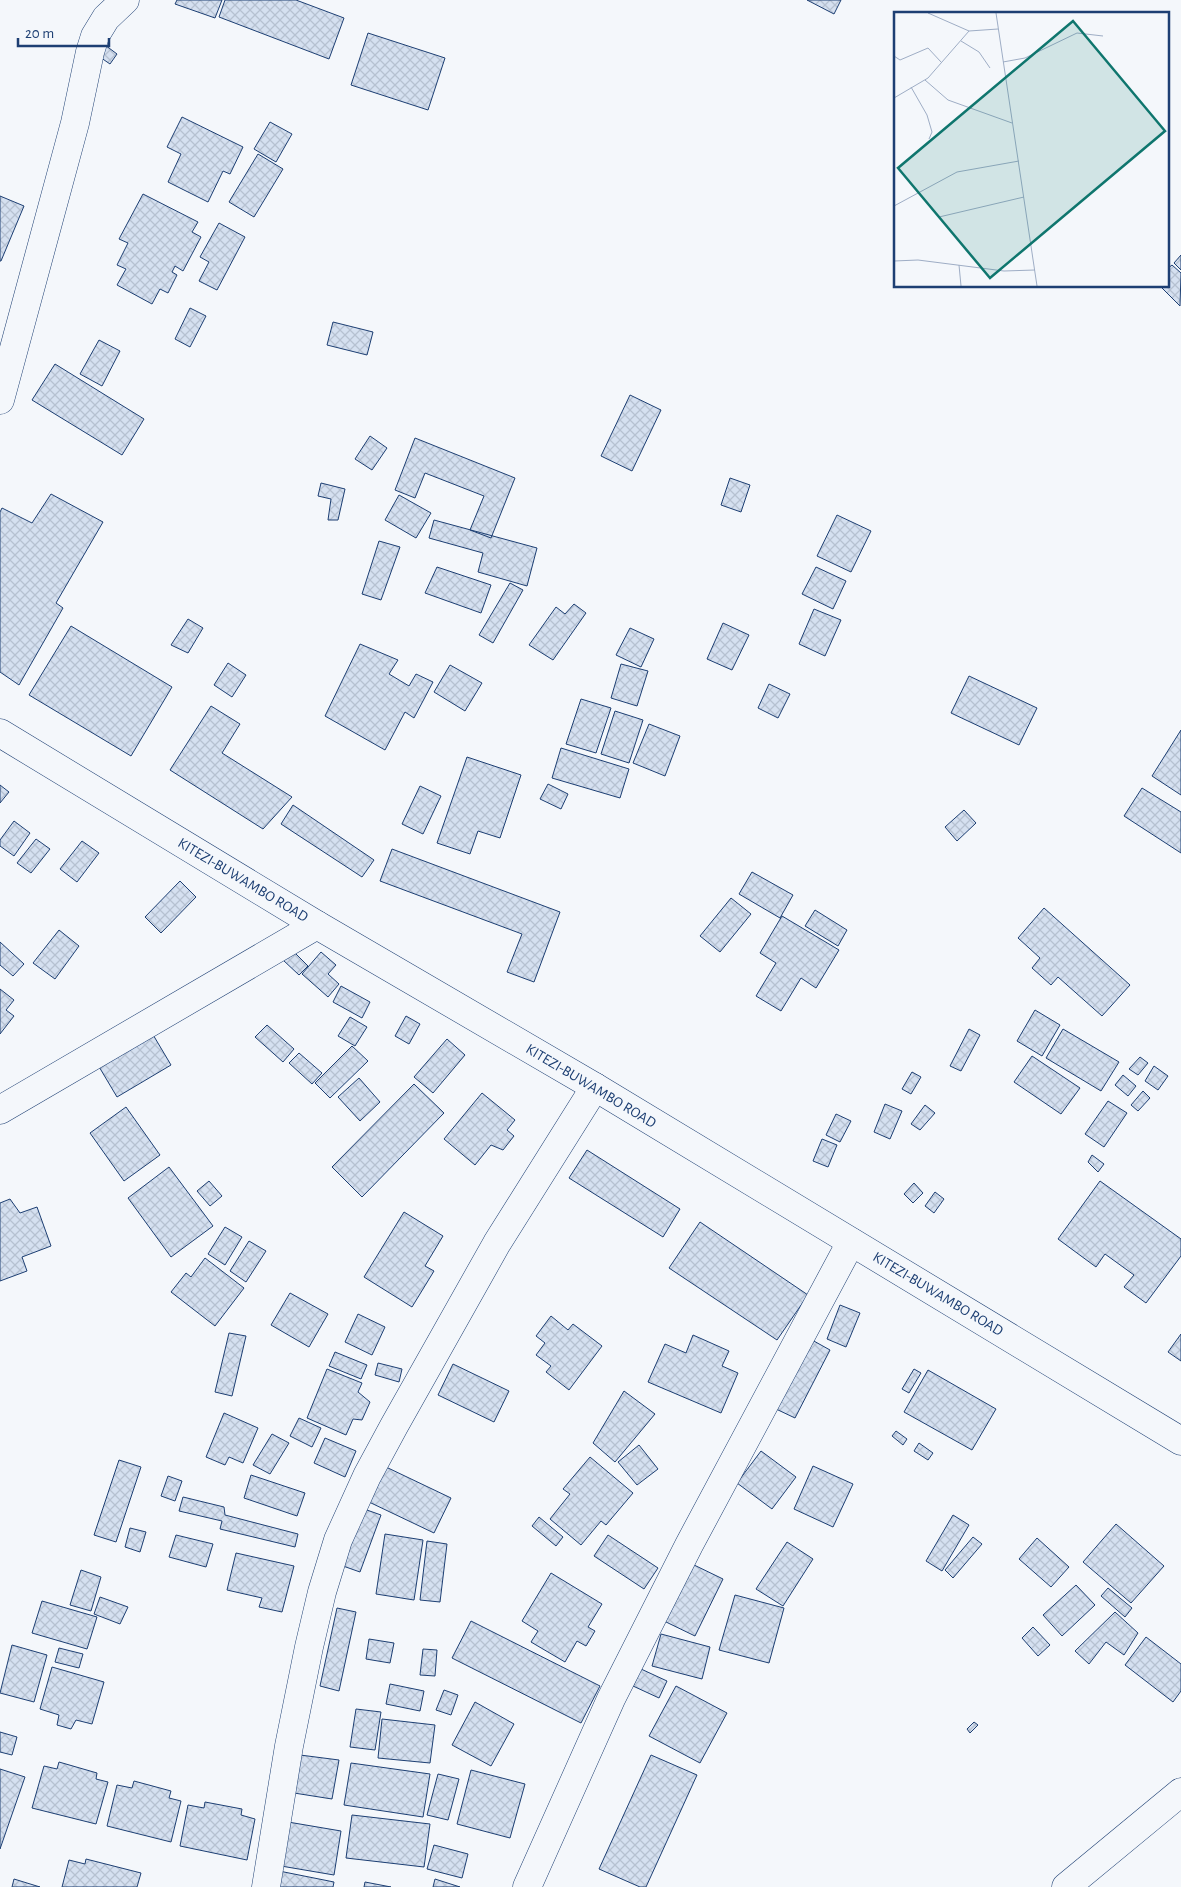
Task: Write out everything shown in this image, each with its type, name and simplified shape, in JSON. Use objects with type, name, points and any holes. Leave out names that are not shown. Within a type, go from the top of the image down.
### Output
[{"type":"street","points":[[0,400],[74,123],[90,52],[95,36],[106,18],[125,0]]},
{"type":"street","name":"KITEZI-BUWAMBO ROAD","points":[[0,732],[317,925],[595,1087],[1181,1441]]},
{"type":"street","points":[[0,1110],[317,925]]},
{"type":"street","points":[[266,1887],[289,1746],[322,1592],[338,1540],[367,1476],[394,1426],[498,1243],[595,1087]]},
{"type":"street","points":[[528,1887],[611,1699],[689,1545],[851,1242]]},
{"type":"street","points":[[1066,1887],[1181,1792]]},
{"type":"building","points":[[177,0],[222,0],[215,18],[175,4]]},
{"type":"building","points":[[225,0],[296,0],[344,18],[329,59],[219,17]]},
{"type":"building","points":[[807,0],[841,0],[834,14]]},
{"type":"building","points":[[368,33],[445,58],[428,110],[351,85]]},
{"type":"building","points":[[101,42],[117,54],[110,64],[94,53]]},
{"type":"building","points":[[182,117],[243,147],[230,174],[223,171],[208,202],[168,182],[181,154],[167,147]]},
{"type":"building","points":[[270,122],[292,134],[276,162],[254,149]]},
{"type":"building","points":[[258,154],[283,169],[254,217],[229,202]]},
{"type":"building","points":[[143,194],[198,222],[192,232],[201,237],[183,271],[175,266],[172,272],[177,275],[168,293],[160,289],[152,304],[117,285],[126,269],[117,265],[128,243],[119,239]]},
{"type":"building","points":[[0,196],[24,206],[1,261],[0,261]]},
{"type":"building","points":[[219,223],[245,237],[217,290],[199,281],[209,262],[200,257]]},
{"type":"building","points":[[1181,255],[1181,270],[1174,263]]},
{"type":"building","points":[[1172,265],[1181,273],[1180,306],[1162,288],[1168,288],[1168,268]]},
{"type":"building","points":[[190,308],[206,316],[190,347],[175,339]]},
{"type":"building","points":[[333,322],[373,332],[367,355],[327,345]]},
{"type":"building","points":[[99,340],[120,351],[102,386],[80,374]]},
{"type":"building","points":[[55,364],[144,419],[122,455],[32,400]]},
{"type":"building","points":[[630,395],[661,410],[632,471],[601,456]]},
{"type":"building","points":[[370,436],[387,448],[372,470],[355,459]]},
{"type":"building","points":[[415,438],[515,478],[491,538],[470,530],[484,496],[425,473],[415,498],[395,490]]},
{"type":"building","points":[[730,478],[750,485],[741,512],[721,505]]},
{"type":"building","points":[[321,483],[345,489],[338,520],[328,520],[331,499],[318,496]]},
{"type":"building","points":[[51,494],[103,522],[56,603],[63,608],[19,685],[0,672],[0,512],[2,508],[32,523]]},
{"type":"building","points":[[399,495],[431,513],[416,538],[385,520]]},
{"type":"building","points":[[837,515],[871,531],[851,572],[817,556]]},
{"type":"building","points":[[434,520],[537,548],[527,586],[478,572],[483,553],[429,538]]},
{"type":"building","points":[[379,541],[400,547],[381,600],[362,594]]},
{"type":"building","points":[[437,567],[491,585],[481,613],[425,593]]},
{"type":"building","points":[[816,567],[846,581],[833,609],[802,594]]},
{"type":"building","points":[[510,583],[523,590],[493,643],[479,635]]},
{"type":"building","points":[[574,604],[586,613],[553,660],[529,645],[556,607],[565,614]]},
{"type":"building","points":[[814,609],[841,620],[825,656],[799,644]]},
{"type":"building","points":[[188,619],[203,628],[188,653],[171,645]]},
{"type":"building","points":[[723,623],[749,635],[732,670],[707,659]]},
{"type":"building","points":[[71,626],[172,687],[131,756],[29,695]]},
{"type":"building","points":[[630,628],[654,639],[641,667],[616,655]]},
{"type":"building","points":[[360,644],[398,660],[389,674],[409,686],[416,674],[433,682],[414,718],[405,712],[385,750],[325,716]]},
{"type":"building","points":[[228,663],[246,675],[232,697],[214,685]]},
{"type":"building","points":[[621,664],[648,671],[637,706],[611,698]]},
{"type":"building","points":[[450,665],[482,683],[465,711],[434,692]]},
{"type":"building","points":[[969,676],[1037,708],[1019,745],[951,713]]},
{"type":"building","points":[[769,684],[790,694],[778,718],[758,708]]},
{"type":"building","points":[[581,699],[611,708],[596,753],[566,744]]},
{"type":"building","points":[[211,706],[240,724],[222,753],[292,797],[263,829],[170,770]]},
{"type":"building","points":[[615,711],[643,720],[629,763],[601,754]]},
{"type":"building","points":[[649,724],[680,736],[665,776],[633,763]]},
{"type":"building","points":[[1181,730],[1181,795],[1152,776]]},
{"type":"building","points":[[561,748],[629,769],[620,798],[552,778]]},
{"type":"building","points":[[467,757],[521,775],[500,838],[478,831],[470,854],[437,843]]},
{"type":"building","points":[[548,784],[568,794],[561,809],[540,799]]},
{"type":"building","points":[[0,785],[9,792],[0,803]]},
{"type":"building","points":[[420,786],[441,796],[423,834],[402,824]]},
{"type":"building","points":[[1142,788],[1181,812],[1181,853],[1124,816]]},
{"type":"building","points":[[293,805],[374,860],[362,877],[281,824]]},
{"type":"building","points":[[964,810],[976,823],[957,841],[945,827]]},
{"type":"building","points":[[14,821],[30,833],[14,856],[0,846],[0,840]]},
{"type":"building","points":[[36,839],[50,849],[31,873],[17,863]]},
{"type":"building","points":[[82,841],[99,853],[77,882],[60,869]]},
{"type":"building","points":[[392,849],[560,912],[534,982],[507,972],[522,934],[380,881]]},
{"type":"building","points":[[752,872],[793,895],[780,918],[739,894]]},
{"type":"building","points":[[180,881],[196,897],[161,933],[145,917]]},
{"type":"building","points":[[731,898],[751,914],[720,952],[700,936]]},
{"type":"building","points":[[1044,908],[1130,985],[1102,1016],[1058,977],[1051,985],[1032,968],[1040,958],[1018,938]]},
{"type":"building","points":[[815,910],[847,930],[838,946],[805,926]]},
{"type":"building","points":[[782,916],[839,950],[816,988],[801,978],[781,1011],[756,996],[776,963],[760,953]]},
{"type":"building","points":[[59,930],[79,946],[55,979],[33,963]]},
{"type":"building","points":[[0,942],[24,964],[13,976],[0,965]]},
{"type":"building","points":[[292,950],[308,966],[299,975],[283,960]]},
{"type":"building","points":[[321,952],[336,965],[328,974],[339,984],[328,997],[302,974]]},
{"type":"building","points":[[341,986],[370,1002],[362,1018],[333,1002]]},
{"type":"building","points":[[0,989],[14,1000],[6,1010],[14,1016],[0,1034]]},
{"type":"building","points":[[1035,1010],[1060,1025],[1042,1056],[1017,1041]]},
{"type":"building","points":[[406,1016],[420,1024],[409,1044],[395,1036]]},
{"type":"building","points":[[350,1017],[367,1027],[355,1046],[338,1036]]},
{"type":"building","points":[[267,1025],[294,1049],[283,1062],[255,1037]]},
{"type":"building","points":[[969,1029],[980,1035],[961,1071],[950,1066]]},
{"type":"building","points":[[1063,1029],[1119,1062],[1101,1091],[1046,1058]]},
{"type":"building","points":[[152,1033],[171,1065],[117,1097],[98,1065]]},
{"type":"building","points":[[447,1039],[465,1055],[433,1093],[414,1077]]},
{"type":"building","points":[[352,1046],[368,1061],[330,1098],[315,1083]]},
{"type":"building","points":[[299,1053],[322,1073],[312,1084],[289,1063]]},
{"type":"building","points":[[1032,1056],[1080,1088],[1061,1114],[1014,1082]]},
{"type":"building","points":[[1140,1057],[1148,1063],[1138,1075],[1129,1069]]},
{"type":"building","points":[[1154,1066],[1168,1076],[1158,1090],[1145,1081]]},
{"type":"building","points":[[912,1072],[921,1077],[911,1094],[902,1089]]},
{"type":"building","points":[[1123,1075],[1136,1086],[1128,1096],[1115,1085]]},
{"type":"building","points":[[359,1078],[380,1102],[360,1121],[338,1097]]},
{"type":"building","points":[[414,1084],[444,1113],[362,1197],[332,1167]]},
{"type":"building","points":[[1143,1091],[1150,1098],[1138,1111],[1131,1105]]},
{"type":"building","points":[[482,1093],[515,1120],[507,1130],[514,1136],[503,1150],[491,1145],[475,1165],[444,1139]]},
{"type":"building","points":[[1108,1101],[1127,1113],[1104,1147],[1085,1134]]},
{"type":"building","points":[[885,1104],[902,1111],[890,1139],[874,1132]]},
{"type":"building","points":[[925,1105],[935,1113],[920,1130],[911,1124]]},
{"type":"building","points":[[126,1107],[160,1155],[124,1181],[90,1133]]},
{"type":"building","points":[[836,1114],[851,1121],[840,1142],[826,1135]]},
{"type":"building","points":[[822,1139],[837,1145],[828,1167],[813,1161]]},
{"type":"building","points":[[587,1150],[680,1209],[663,1237],[569,1178]]},
{"type":"building","points":[[1092,1155],[1104,1164],[1098,1172],[1088,1162]]},
{"type":"building","points":[[169,1167],[213,1226],[171,1257],[128,1198]]},
{"type":"building","points":[[209,1181],[222,1196],[210,1206],[197,1191]]},
{"type":"building","points":[[1100,1181],[1181,1239],[1181,1256],[1146,1303],[1124,1287],[1134,1275],[1105,1254],[1096,1267],[1058,1239]]},
{"type":"building","points":[[914,1183],[923,1193],[913,1203],[904,1194]]},
{"type":"building","points":[[935,1192],[944,1199],[934,1213],[925,1206]]},
{"type":"building","points":[[10,1199],[20,1213],[37,1207],[51,1246],[22,1257],[27,1271],[0,1281],[0,1203]]},
{"type":"building","points":[[404,1212],[443,1236],[425,1266],[434,1271],[412,1307],[364,1277]]},
{"type":"building","points":[[700,1222],[808,1295],[777,1340],[669,1268]]},
{"type":"building","points":[[225,1227],[242,1237],[225,1265],[208,1254]]},
{"type":"building","points":[[249,1241],[266,1251],[246,1282],[230,1271]]},
{"type":"building","points":[[205,1258],[244,1288],[215,1326],[171,1292],[186,1273],[191,1277]]},
{"type":"building","points":[[290,1293],[328,1314],[309,1347],[271,1325]]},
{"type":"building","points":[[840,1305],[860,1313],[846,1347],[827,1339]]},
{"type":"building","points":[[358,1314],[385,1327],[372,1355],[345,1342]]},
{"type":"building","points":[[551,1316],[568,1330],[573,1324],[602,1346],[569,1390],[546,1372],[551,1366],[536,1355],[545,1343],[536,1336]]},
{"type":"building","points":[[229,1333],[246,1336],[232,1396],[215,1392]]},
{"type":"building","points":[[1181,1334],[1181,1361],[1168,1352]]},
{"type":"building","points":[[693,1335],[729,1351],[722,1366],[738,1373],[721,1413],[648,1382],[665,1344],[686,1353]]},
{"type":"building","points":[[812,1340],[830,1350],[795,1418],[776,1409]]},
{"type":"building","points":[[335,1352],[367,1365],[361,1379],[329,1366]]},
{"type":"building","points":[[378,1363],[402,1369],[399,1382],[375,1375]]},
{"type":"building","points":[[453,1364],[509,1391],[494,1422],[438,1395]]},
{"type":"building","points":[[327,1369],[362,1383],[358,1392],[370,1402],[362,1420],[353,1419],[346,1435],[307,1418]]},
{"type":"building","points":[[914,1369],[921,1373],[909,1393],[902,1389]]},
{"type":"building","points":[[928,1370],[996,1409],[972,1450],[904,1412]]},
{"type":"building","points":[[624,1391],[655,1414],[615,1462],[593,1443]]},
{"type":"building","points":[[224,1413],[258,1428],[243,1463],[229,1457],[225,1465],[206,1457]]},
{"type":"building","points":[[299,1418],[321,1428],[312,1447],[290,1436]]},
{"type":"building","points":[[896,1431],[907,1439],[903,1445],[892,1436]]},
{"type":"building","points":[[272,1434],[289,1443],[270,1474],[253,1465]]},
{"type":"building","points":[[325,1438],[356,1451],[345,1477],[314,1463]]},
{"type":"building","points":[[919,1443],[933,1453],[928,1460],[914,1451]]},
{"type":"building","points":[[639,1445],[658,1469],[637,1485],[618,1462]]},
{"type":"building","points":[[761,1451],[796,1477],[772,1509],[737,1483]]},
{"type":"building","points":[[590,1457],[633,1493],[606,1525],[601,1521],[581,1545],[550,1519],[570,1494],[563,1489]]},
{"type":"building","points":[[119,1460],[141,1467],[116,1542],[94,1535]]},
{"type":"building","points":[[813,1466],[853,1484],[833,1527],[794,1509]]},
{"type":"building","points":[[386,1467],[451,1498],[434,1533],[369,1502]]},
{"type":"building","points":[[251,1475],[305,1493],[297,1516],[244,1498]]},
{"type":"building","points":[[168,1476],[182,1481],[175,1501],[161,1496]]},
{"type":"building","points":[[183,1497],[224,1507],[225,1515],[298,1534],[295,1547],[220,1529],[222,1521],[179,1511]]},
{"type":"building","points":[[364,1509],[381,1515],[360,1572],[343,1566]]},
{"type":"building","points":[[953,1515],[969,1525],[942,1571],[926,1561]]},
{"type":"building","points":[[539,1517],[563,1537],[556,1546],[532,1526]]},
{"type":"building","points":[[1116,1524],[1164,1566],[1131,1603],[1083,1562]]},
{"type":"building","points":[[130,1528],[146,1532],[140,1552],[125,1547]]},
{"type":"building","points":[[385,1534],[423,1540],[414,1600],[376,1594]]},
{"type":"building","points":[[176,1535],[213,1544],[206,1567],[169,1557]]},
{"type":"building","points":[[608,1535],[658,1568],[644,1589],[594,1556]]},
{"type":"building","points":[[973,1537],[982,1544],[953,1578],[945,1570]]},
{"type":"building","points":[[1037,1538],[1069,1567],[1051,1587],[1019,1559]]},
{"type":"building","points":[[427,1541],[447,1544],[440,1602],[420,1600]]},
{"type":"building","points":[[787,1542],[813,1559],[783,1606],[756,1589]]},
{"type":"building","points":[[236,1553],[294,1566],[282,1612],[259,1607],[262,1598],[227,1590]]},
{"type":"building","points":[[692,1564],[723,1579],[695,1636],[664,1621]]},
{"type":"building","points":[[81,1570],[101,1577],[91,1611],[70,1605]]},
{"type":"building","points":[[551,1573],[602,1604],[588,1627],[595,1631],[586,1646],[577,1641],[565,1662],[531,1642],[538,1631],[522,1621]]},
{"type":"building","points":[[1076,1585],[1095,1605],[1062,1636],[1043,1615]]},
{"type":"building","points":[[1108,1588],[1132,1608],[1125,1617],[1101,1596]]},
{"type":"building","points":[[735,1595],[784,1608],[769,1663],[719,1650]]},
{"type":"building","points":[[100,1597],[128,1607],[120,1624],[94,1614]]},
{"type":"building","points":[[42,1601],[97,1617],[87,1649],[32,1633]]},
{"type":"building","points":[[337,1608],[356,1612],[339,1691],[320,1686]]},
{"type":"building","points":[[1115,1612],[1138,1633],[1124,1655],[1106,1642],[1089,1664],[1075,1651]]},
{"type":"building","points":[[471,1621],[600,1686],[581,1723],[452,1658]]},
{"type":"building","points":[[1033,1627],[1050,1645],[1038,1656],[1022,1638]]},
{"type":"building","points":[[661,1634],[710,1647],[702,1679],[652,1666]]},
{"type":"building","points":[[1146,1637],[1181,1664],[1181,1691],[1173,1702],[1125,1665]]},
{"type":"building","points":[[369,1639],[394,1643],[390,1663],[366,1659]]},
{"type":"building","points":[[12,1645],[47,1655],[34,1702],[0,1693]]},
{"type":"building","points":[[59,1648],[83,1654],[79,1668],[55,1662]]},
{"type":"building","points":[[423,1649],[437,1650],[435,1676],[420,1675]]},
{"type":"building","points":[[52,1667],[104,1682],[92,1724],[76,1720],[71,1729],[57,1725],[59,1715],[40,1709]]},
{"type":"building","points":[[641,1669],[667,1681],[659,1698],[633,1686]]},
{"type":"building","points":[[390,1684],[424,1691],[420,1711],[386,1704]]},
{"type":"building","points":[[676,1686],[727,1713],[700,1763],[649,1736]]},
{"type":"building","points":[[444,1690],[458,1695],[451,1715],[436,1710]]},
{"type":"building","points":[[475,1702],[514,1724],[491,1766],[452,1745]]},
{"type":"building","points":[[356,1709],[381,1712],[375,1750],[350,1747]]},
{"type":"building","points":[[382,1719],[435,1725],[430,1763],[378,1758]]},
{"type":"building","points":[[974,1722],[978,1725],[970,1733],[967,1729]]},
{"type":"building","points":[[0,1732],[17,1737],[12,1755],[0,1752]]},
{"type":"building","points":[[300,1755],[339,1760],[332,1799],[294,1793]]},
{"type":"building","points":[[651,1755],[697,1775],[646,1887],[640,1887],[599,1869]]},
{"type":"building","points":[[59,1762],[97,1773],[96,1779],[108,1782],[96,1824],[32,1808],[44,1766],[57,1769]]},
{"type":"building","points":[[351,1763],[430,1774],[423,1817],[344,1805]]},
{"type":"building","points":[[0,1769],[25,1777],[0,1849]]},
{"type":"building","points":[[471,1770],[525,1784],[510,1838],[457,1824]]},
{"type":"building","points":[[438,1774],[459,1779],[448,1820],[427,1815]]},
{"type":"building","points":[[134,1781],[171,1791],[169,1798],[181,1801],[171,1842],[107,1826],[117,1785],[132,1788]]},
{"type":"building","points":[[205,1802],[242,1809],[241,1815],[255,1819],[247,1860],[180,1846],[188,1805],[204,1808]]},
{"type":"building","points":[[352,1815],[430,1824],[424,1867],[346,1858]]},
{"type":"building","points":[[288,1822],[341,1831],[334,1875],[281,1866]]},
{"type":"building","points":[[434,1845],[468,1854],[462,1878],[427,1869]]},
{"type":"building","points":[[86,1859],[141,1873],[137,1887],[62,1887],[69,1860],[85,1864]]},
{"type":"building","points":[[279,1871],[334,1882],[333,1887],[276,1887]]},
{"type":"building","points":[[14,1879],[40,1887],[12,1887]]},
{"type":"building","points":[[435,1879],[460,1887],[433,1887]]},
{"type":"building","points":[[365,1882],[391,1887],[364,1887]]}]
